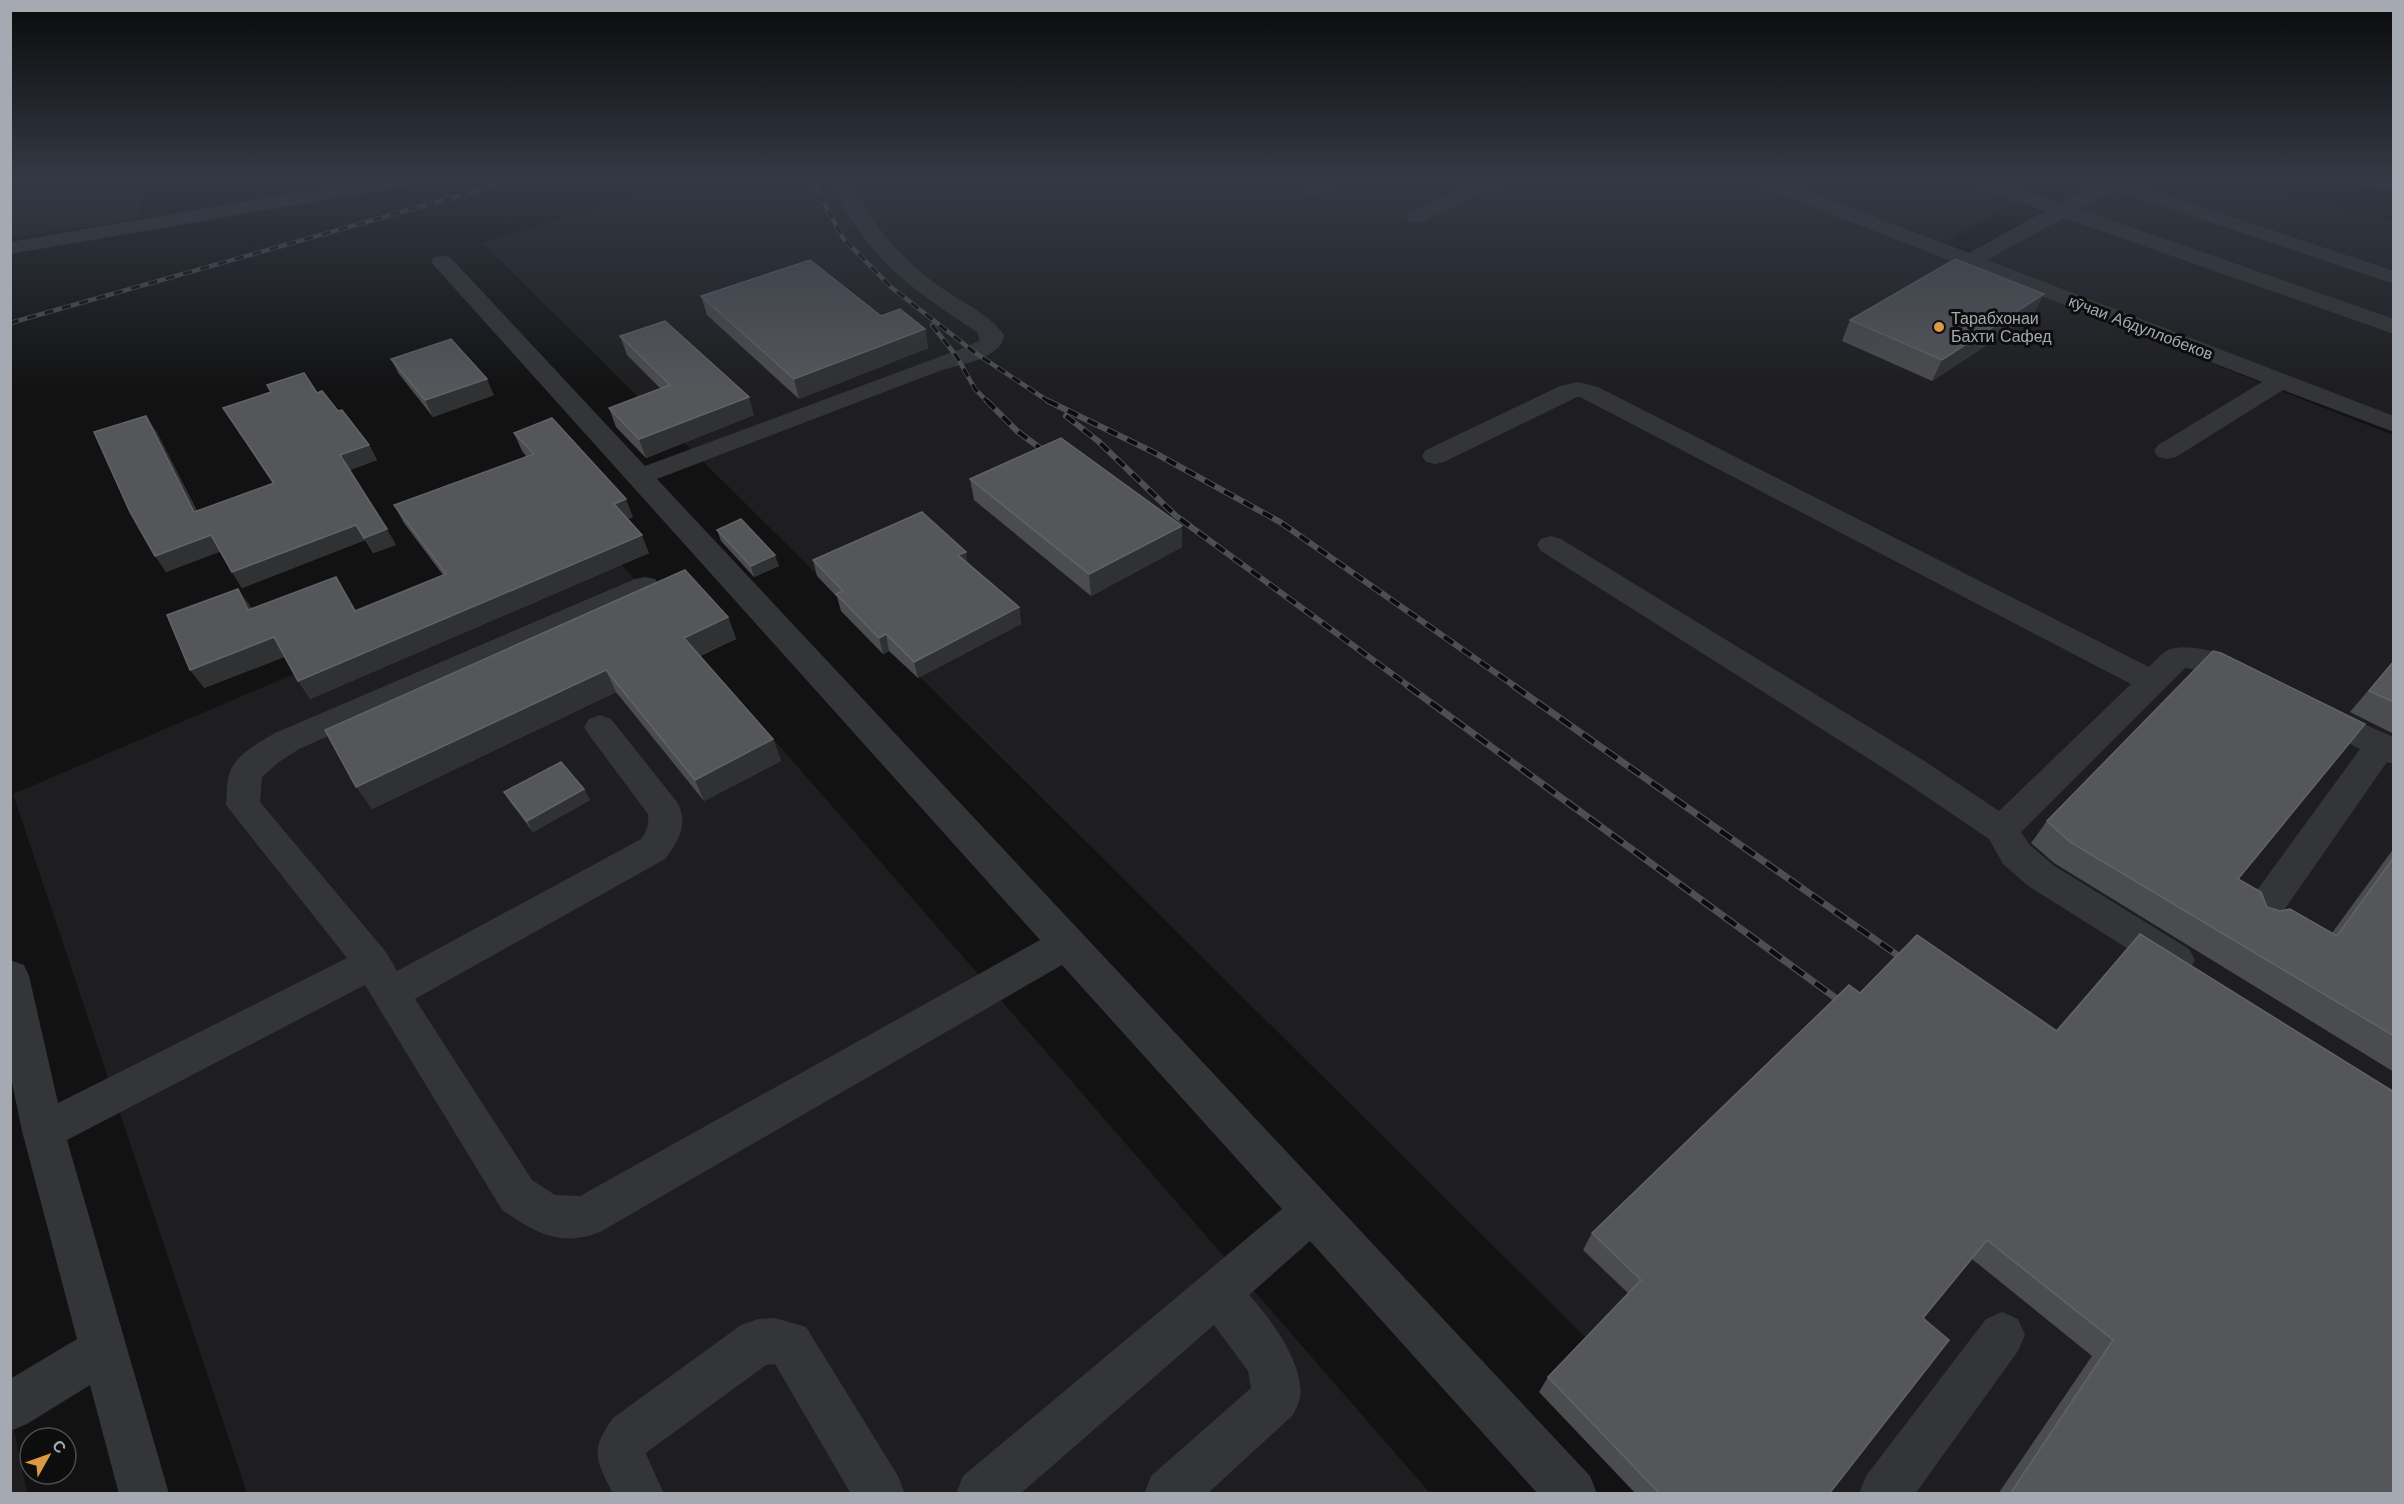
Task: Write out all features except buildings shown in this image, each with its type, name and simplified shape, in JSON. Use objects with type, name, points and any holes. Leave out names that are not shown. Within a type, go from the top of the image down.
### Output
[{"type":"street","points":[[639,477],[934,365],[974,352],[991,343],[992,335],[985,327],[928,290],[894,263],[880,247]]},
{"type":"street","name":"кӯчаи Абдуллобеков","points":[[1934,247],[2394,425]]},
{"type":"street","points":[[1970,261],[1995,247]]},
{"type":"street","points":[[2165,247],[2394,327]]},
{"type":"street","points":[[2303,247],[2394,278]]},
{"type":"street","points":[[442,262],[1572,1494]]},
{"type":"street","points":[[2167,451],[2280,381]]},
{"type":"street","points":[[1435,456],[1569,392],[1578,389],[1589,392],[2152,682]]},
{"type":"street","points":[[1551,545],[1911,769],[2001,830],[2016,854],[2040,875],[2202,976]]},
{"type":"street","points":[[645,586],[287,741],[267,753],[246,773],[243,805],[382,979],[517,1195],[549,1216],[584,1217],[1066,943]]},
{"type":"street","points":[[2001,830],[2177,658],[2192,656],[2222,666],[2387,749],[2260,915]]},
{"type":"street","points":[[43,1131],[382,979],[653,849],[664,834],[667,822],[665,811],[600,727]]},
{"type":"street","points":[[10,976],[43,1131],[144,1494]]},
{"type":"street","points":[[981,1494],[1312,1211]]},
{"type":"street","points":[[1169,1494],[1276,1398],[1277,1381],[1261,1348],[1217,1293]]},
{"type":"street","points":[[1884,1494],[2002,1335]]},
{"type":"street","points":[[639,1494],[621,1457],[621,1448],[630,1434],[758,1342],[776,1341],[789,1344],[880,1494]]},
{"type":"street","points":[[10,1407],[104,1349]]},
{"type":"shaded area","points":[[487,247],[1917,247],[2393,435],[2393,1493],[1742,1493]]},
{"type":"shaded area","points":[[1993,247],[2393,247],[2393,416],[1977,258]]},
{"type":"shaded area","points":[[602,542],[1430,1493],[247,1493],[13,794]]},
{"type":"shaded area","points":[[11,1415],[18,1449],[18,1486],[26,1486],[27,1493],[11,1493]]},
{"type":"railway","points":[[10,323],[277,247]]},
{"type":"railway","points":[[852,247],[891,287],[974,352],[1051,403]]},
{"type":"railway","points":[[932,325],[957,357],[975,389],[1017,431],[1052,457]]},
{"type":"railway","points":[[1048,401],[1153,452],[1280,522],[1516,687]]},
{"type":"railway","points":[[1066,416],[1098,441],[1176,516],[1410,687]]},
{"type":"railway","points":[[1408,686],[1848,1007]]},
{"type":"railway","points":[[1514,686],[1910,964]]},
{"type":"place","name":"Тарабхонаи Бахти Сафед","points":[[1939,327]]}]
